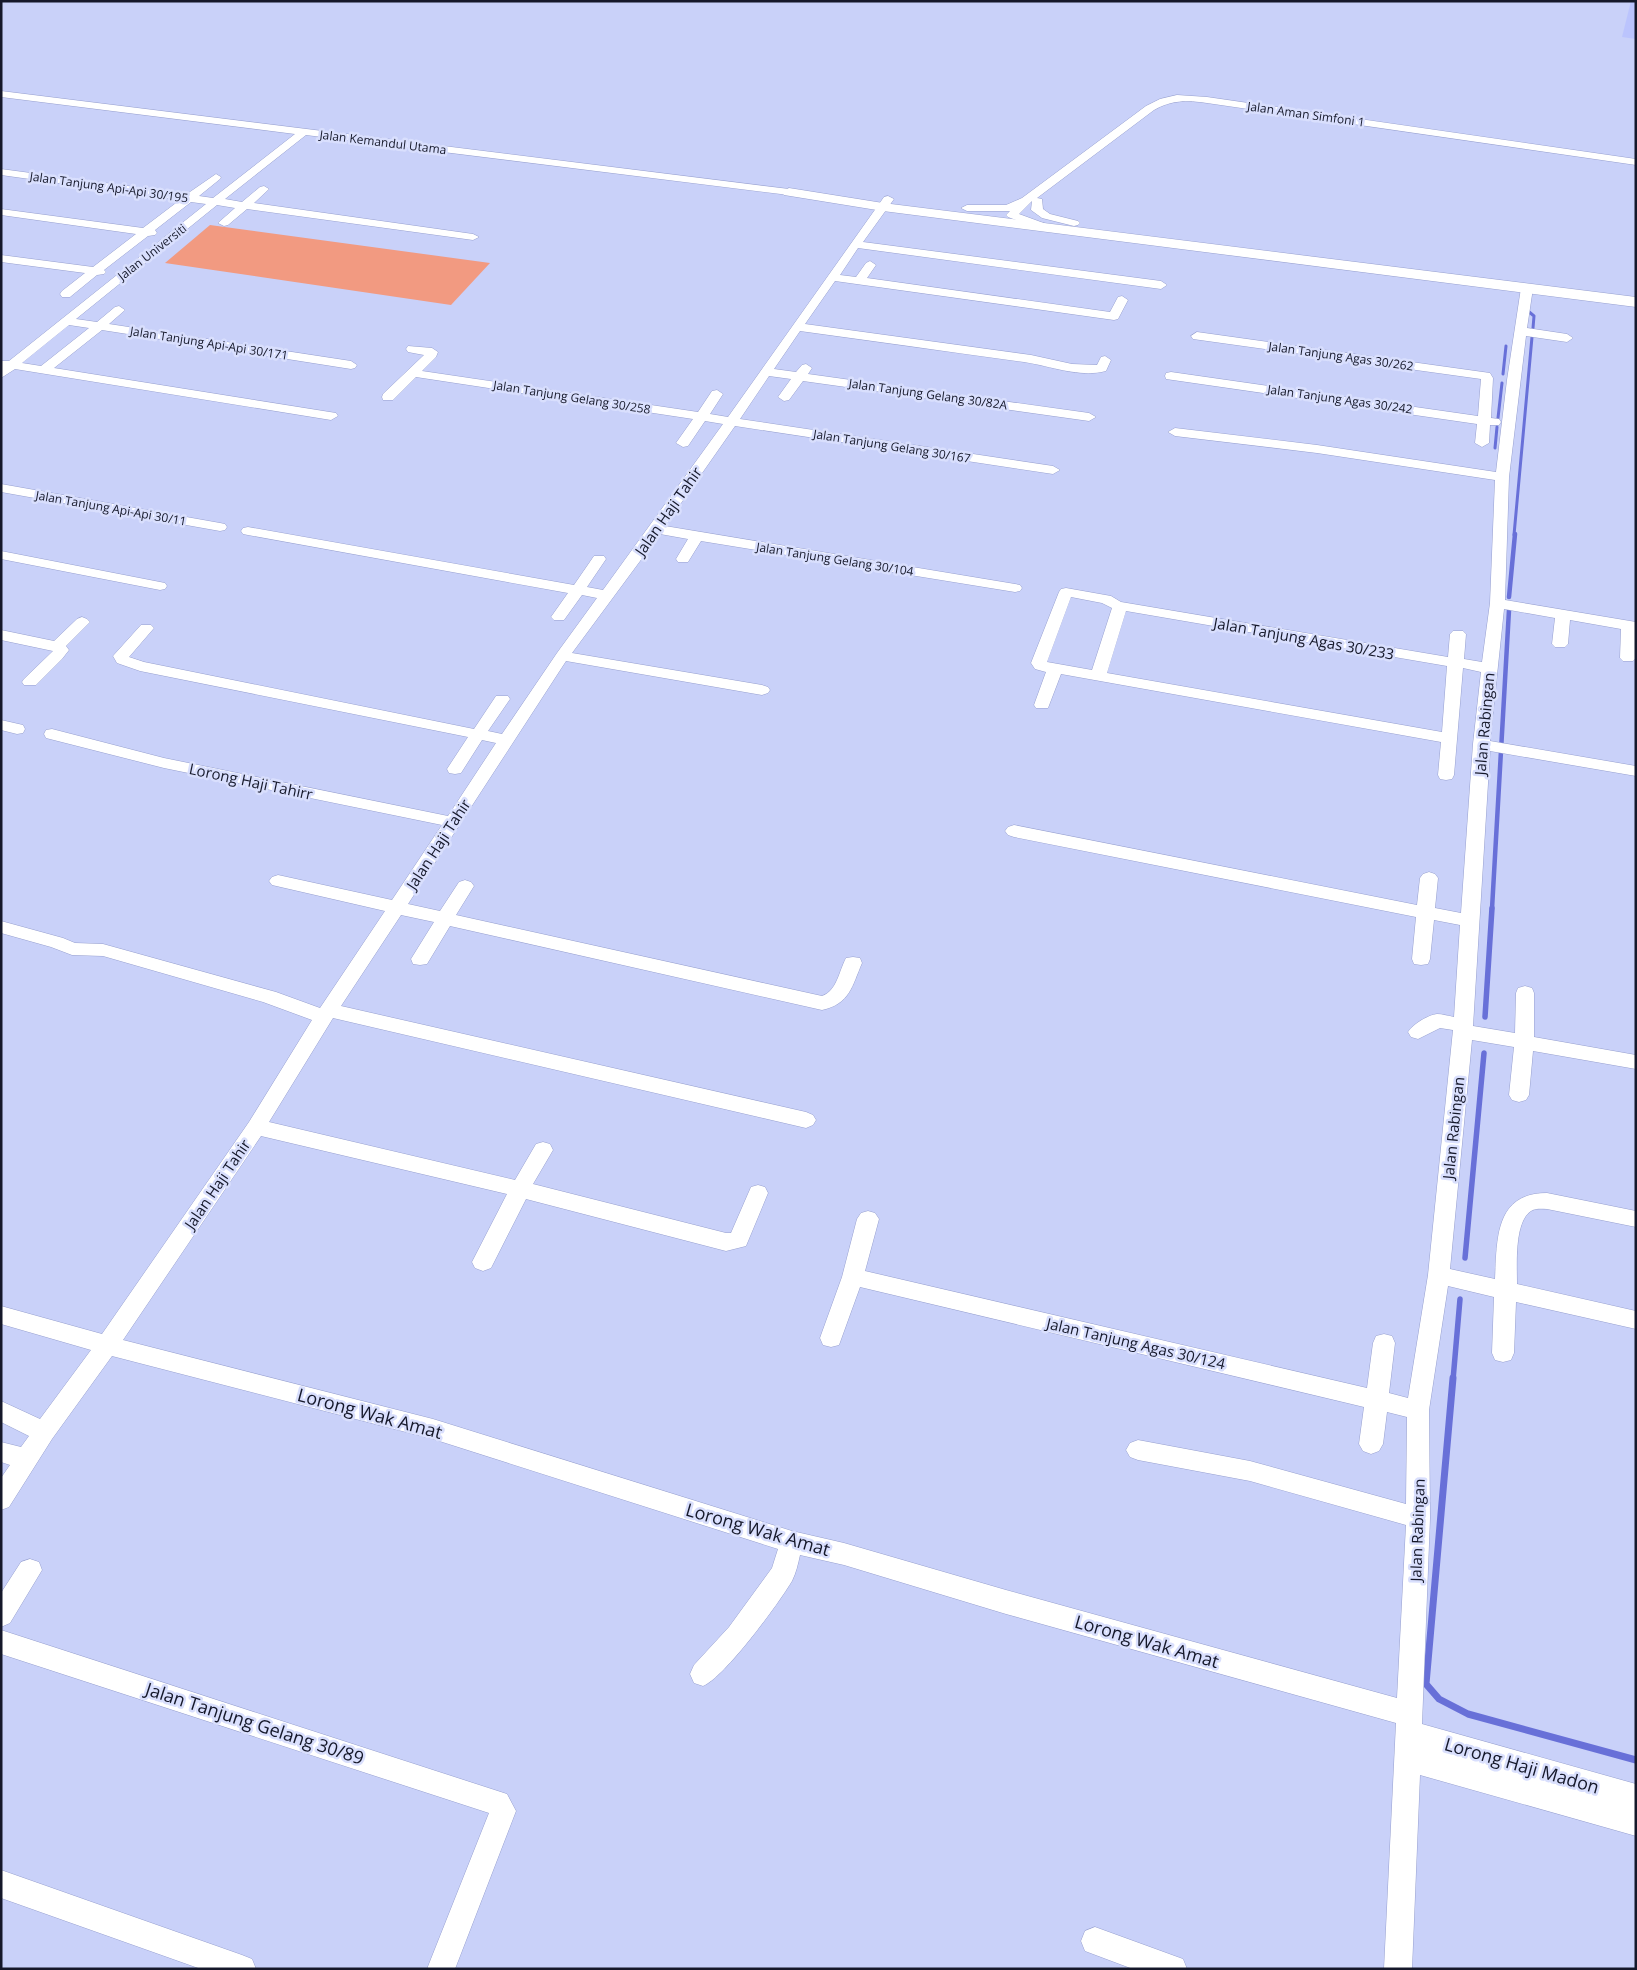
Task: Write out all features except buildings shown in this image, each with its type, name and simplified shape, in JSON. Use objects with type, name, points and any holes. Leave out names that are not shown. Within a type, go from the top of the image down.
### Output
[{"type":"street","name":"Jalan Kemandul Utama","points":[[1,94],[764,189]]},
{"type":"street","name":"Jalan Aman Simfoni 1","points":[[1017,216],[1033,200],[1165,106],[1179,102],[1384,128],[1636,164]]},
{"type":"street","name":"Jalan Universiti","points":[[1,374],[7,364],[67,322],[121,276],[217,202],[303,132]]},
{"type":"street","name":"Jalan Tanjung Api-Api 30/195","points":[[1,172],[474,236]]},
{"type":"street","points":[[66,294],[216,177]]},
{"type":"street","points":[[224,223],[264,189]]},
{"type":"street","points":[[764,189],[886,203],[967,208],[1007,208],[1033,200],[1037,210],[1046,216],[1074,223]]},
{"type":"street","points":[[886,203],[978,219],[1636,302]]},
{"type":"street","name":"Jalan Haji Tahir","points":[[1,1499],[44,1432],[107,1345],[256,1127],[327,1013],[562,656],[656,529],[855,244],[886,203]]},
{"type":"street","points":[[967,208],[1017,216],[1636,293]]},
{"type":"street","points":[[1,212],[172,236]]},
{"type":"street","points":[[978,219],[1017,216],[1045,227]]},
{"type":"street","points":[[855,244],[1161,285]]},
{"type":"street","points":[[1,258],[121,276]]},
{"type":"street","points":[[859,281],[870,265]]},
{"type":"street","points":[[832,278],[1114,316],[1122,300]]},
{"type":"street","name":"Jalan Rabingan","points":[[1399,1968],[1418,1518],[1418,1410],[1439,1275],[1464,1028],[1469,921],[1497,746],[1488,668],[1497,603],[1502,477],[1526,288]]},
{"type":"street","points":[[44,370],[119,310]]},
{"type":"street","name":"Jalan Tanjung Api-Api 30/171","points":[[67,322],[351,365]]},
{"type":"street","points":[[798,327],[1031,358],[1072,368],[1098,370],[1102,368],[1104,360]]},
{"type":"street","points":[[1520,331],[1566,338]]},
{"type":"street","name":"Jalan Tanjung Agas 30/262","points":[[1197,336],[1485,376],[1487,378],[1484,420]]},
{"type":"street","points":[[388,397],[432,352],[412,348]]},
{"type":"street","points":[[7,364],[331,416]]},
{"type":"street","points":[[784,397],[803,371]]},
{"type":"street","name":"Jalan Tanjung Gelang 30/82A","points":[[766,372],[803,371],[1089,417]]},
{"type":"street","name":"Jalan Tanjung Gelang 30/258","points":[[413,373],[731,422]]},
{"type":"street","name":"Jalan Tanjung Agas 30/242","points":[[1171,376],[1508,424]]},
{"type":"street","points":[[683,443],[717,394]]},
{"type":"street","points":[[1482,444],[1484,420]]},
{"type":"street","name":"Jalan Tanjung Gelang 30/167","points":[[731,422],[1053,470]]},
{"type":"street","points":[[1175,432],[1317,449],[1502,477]]},
{"type":"street","name":"Jalan Tanjung Api-Api 30/11","points":[[1,488],[220,527]]},
{"type":"street","name":"Jalan Tanjung Gelang 30/104","points":[[656,529],[1015,588]]},
{"type":"street","points":[[248,531],[607,595]]},
{"type":"street","points":[[683,559],[697,536]]},
{"type":"street","points":[[1,555],[160,586]]},
{"type":"street","points":[[559,617],[599,560]]},
{"type":"street","name":"Jalan Tanjung Agas 30/233","points":[[1055,669],[1041,666],[1039,663],[1066,592],[1106,599],[1118,606],[1488,668]]},
{"type":"street","points":[[1497,603],[1632,626],[1628,658]]},
{"type":"street","points":[[1098,676],[1118,606]]},
{"type":"street","points":[[1560,644],[1563,614]]},
{"type":"street","points":[[57,646],[82,622]]},
{"type":"street","points":[[146,628],[124,652],[121,656],[122,660],[506,740]]},
{"type":"street","points":[[1446,774],[1458,634]]},
{"type":"street","points":[[1,635],[57,646],[61,650],[30,682]]},
{"type":"street","points":[[562,656],[762,690]]},
{"type":"street","points":[[1042,705],[1055,669],[1449,738]]},
{"type":"street","points":[[455,770],[477,734],[502,699]]},
{"type":"street","name":"Lorong Haji Tahirr","points":[[52,734],[164,763],[452,822]]},
{"type":"street","points":[[1497,746],[1636,771]]},
{"type":"street","points":[[1014,831],[1424,914],[1469,921]]},
{"type":"street","points":[[1422,958],[1424,914],[1429,878]]},
{"type":"street","points":[[278,882],[398,907],[822,1003],[837,999],[853,963]]},
{"type":"street","points":[[420,959],[465,886]]},
{"type":"street","points":[[1,927],[56,942],[72,949],[85,950],[94,948],[112,952],[327,1013],[806,1120]]},
{"type":"street","points":[[1519,1095],[1524,1041],[1525,993]]},
{"type":"street","points":[[1418,1032],[1438,1021],[1524,1041],[1636,1062]]},
{"type":"street","points":[[256,1127],[520,1188],[726,1242],[738,1240],[758,1193]]},
{"type":"street","points":[[483,1262],[520,1188],[543,1150]]},
{"type":"street","points":[[1503,1353],[1508,1234],[1518,1212],[1524,1206],[1534,1201],[1547,1201],[1636,1219]]},
{"type":"street","points":[[831,1338],[853,1277],[868,1219]]},
{"type":"street","points":[[1439,1275],[1636,1320]]},
{"type":"street","name":"Jalan Tanjung Agas 30/124","points":[[853,1277],[1418,1410]]},
{"type":"street","points":[[1,1315],[107,1345]]},
{"type":"street","points":[[1371,1444],[1384,1343]]},
{"type":"street","name":"Lorong Wak Amat","points":[[107,1345],[433,1429],[792,1542],[844,1554],[1016,1605],[1409,1735]]},
{"type":"street","points":[[1,1411],[44,1432]]},
{"type":"street","points":[[1138,1450],[1250,1471],[1418,1518]]},
{"type":"street","points":[[1,1452],[28,1459]]},
{"type":"street","points":[[704,1674],[738,1635],[783,1573],[792,1542]]},
{"type":"street","points":[[1,1615],[30,1570]]},
{"type":"street","name":"Jalan Tanjung Gelang 30/89","points":[[1,1642],[488,1798],[498,1803],[503,1812]]},
{"type":"street","points":[[1409,1735],[1636,1823]]},
{"type":"street","name":"Lorong Haji Madon","points":[[1409,1735],[1636,1798]]},
{"type":"street","points":[[440,1969],[503,1812]]},
{"type":"street","points":[[1,1884],[242,1969]]},
{"type":"street","points":[[1095,1941],[1173,1969]]},
{"type":"shaded area","points":[[1631,1],[1636,1],[1636,39],[1622,37]]},
{"type":"shaded area","points":[[210,225],[490,263],[451,305],[165,263]]},
{"type":"waterway","points":[[1528,311],[1534,316],[1533,328]]},
{"type":"waterway","points":[[1514,535],[1532,337]]},
{"type":"waterway","points":[[1503,374],[1506,346]]},
{"type":"waterway","points":[[1498,418],[1502,383]]},
{"type":"waterway","points":[[1495,448],[1497,427]]},
{"type":"waterway","points":[[1509,597],[1515,534]]},
{"type":"waterway","points":[[1492,909],[1509,610]]},
{"type":"waterway","points":[[1485,1017],[1492,908]]},
{"type":"waterway","points":[[1465,1258],[1484,1053]]},
{"type":"waterway","points":[[1453,1380],[1460,1299]]},
{"type":"waterway","points":[[1453,1378],[1426,1684],[1439,1699],[1468,1714],[1636,1760]]}]
